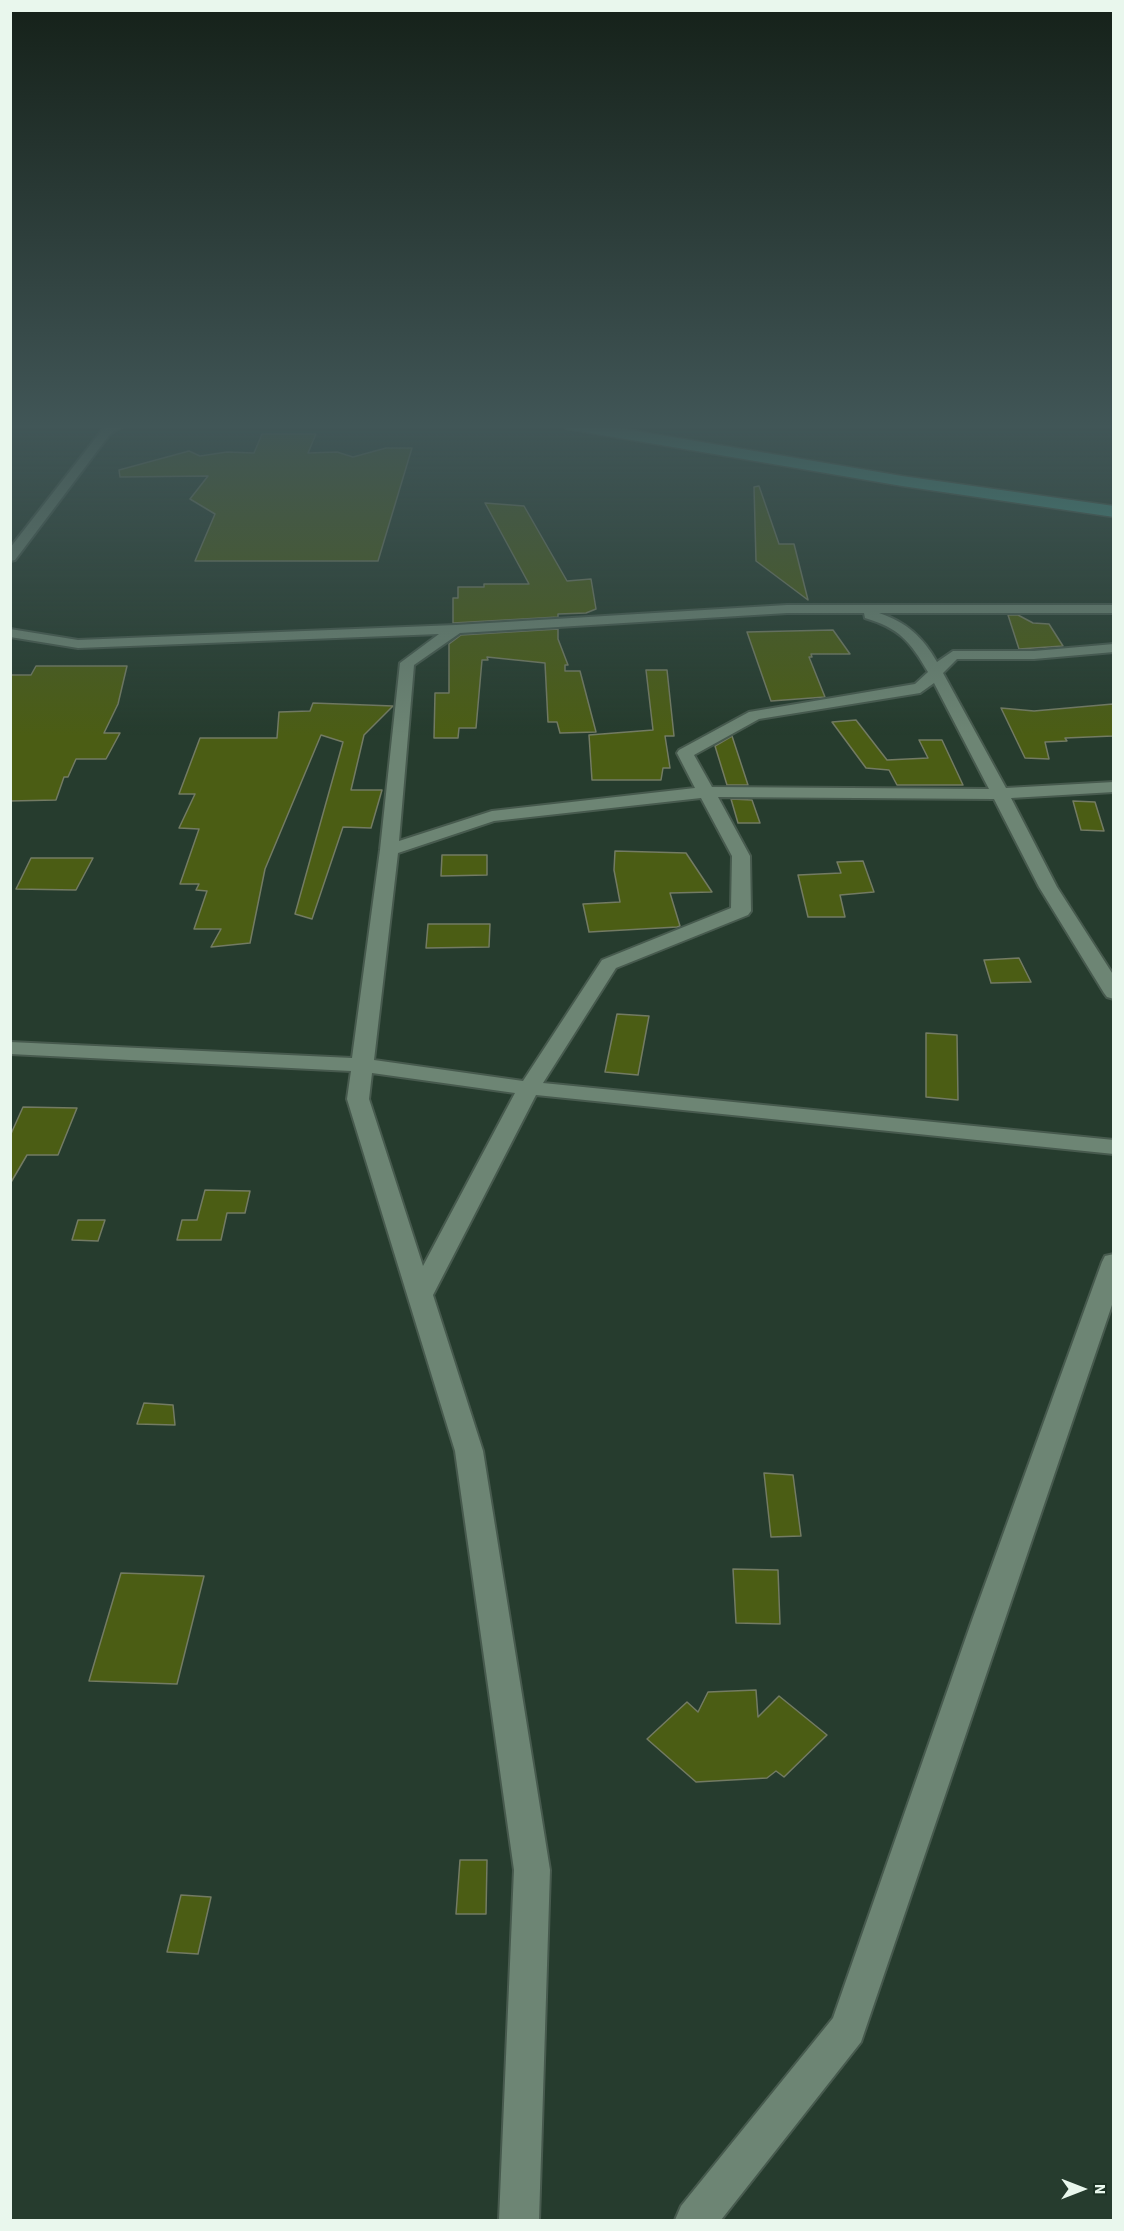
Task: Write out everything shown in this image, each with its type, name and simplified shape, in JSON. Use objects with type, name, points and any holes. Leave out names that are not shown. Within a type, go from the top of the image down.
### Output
[{"type":"street","points":[[10,557],[32,528]]},
{"type":"street","points":[[10,633],[78,644],[456,629],[787,609],[1113,609]]},
{"type":"street","points":[[850,609],[896,623],[924,652],[1048,886],[1113,993]]},
{"type":"street","points":[[456,629],[407,663],[389,850],[358,1100],[469,1451],[532,1870],[519,2220]]},
{"type":"street","points":[[420,1295],[529,1088],[609,964],[741,911],[741,856],[704,792],[685,753],[755,715],[920,688],[953,655],[1034,655],[1113,648]]},
{"type":"street","points":[[389,850],[492,816],[704,792],[1000,793],[1113,788]]},
{"type":"street","points":[[10,1048],[363,1065],[529,1088],[1113,1147]]},
{"type":"street","points":[[695,2220],[848,2028],[986,1623],[1113,1262]]},
{"type":"building","points":[[209,528],[388,528],[378,561],[195,561]]},
{"type":"building","points":[[499,528],[537,528],[567,581],[591,579],[596,609],[586,613],[558,614],[558,617],[453,623],[453,598],[458,598],[458,587],[484,587],[484,584],[529,584]]},
{"type":"building","points":[[755,528],[774,528],[779,544],[794,544],[808,600],[756,561]]},
{"type":"building","points":[[1008,615],[1018,615],[1033,623],[1049,624],[1063,646],[1019,649]]},
{"type":"building","points":[[558,629],[558,639],[568,665],[565,665],[565,671],[580,671],[596,732],[560,733],[557,722],[548,722],[545,663],[487,657],[488,660],[482,660],[476,728],[459,728],[458,738],[434,738],[435,693],[449,693],[449,644],[461,635]]},
{"type":"building","points":[[833,630],[850,654],[811,654],[812,657],[809,657],[825,697],[771,701],[747,632]]},
{"type":"building","points":[[36,666],[127,666],[118,704],[104,733],[120,733],[106,759],[76,759],[68,777],[64,777],[56,800],[10,801],[10,675],[31,675]]},
{"type":"building","points":[[646,670],[667,670],[674,736],[665,736],[670,768],[663,768],[661,780],[592,780],[589,735],[653,730]]},
{"type":"building","points":[[313,703],[393,706],[364,735],[351,790],[382,790],[371,828],[343,827],[312,919],[295,914],[343,742],[321,735],[265,869],[250,943],[211,947],[221,929],[194,929],[207,891],[196,890],[199,884],[180,884],[199,829],[179,828],[195,794],[179,794],[200,738],[277,738],[279,712],[310,711]]},
{"type":"building","points":[[1113,704],[1113,736],[1065,738],[1067,741],[1045,742],[1049,759],[1025,758],[1001,708],[1034,711]]},
{"type":"building","points":[[856,720],[887,760],[928,758],[919,740],[942,740],[963,785],[897,785],[889,770],[866,768],[832,722]]},
{"type":"building","points":[[732,736],[748,785],[727,785],[715,746]]},
{"type":"building","points":[[731,799],[752,800],[760,823],[738,823]]},
{"type":"building","points":[[1073,801],[1095,802],[1104,831],[1081,830]]},
{"type":"building","points":[[615,851],[686,853],[712,892],[670,893],[680,926],[677,927],[589,932],[583,904],[620,902],[614,870]]},
{"type":"building","points":[[442,855],[487,855],[487,875],[441,876]]},
{"type":"building","points":[[31,858],[93,858],[76,890],[16,889]]},
{"type":"building","points":[[863,861],[874,892],[840,895],[845,917],[808,917],[798,875],[841,873],[837,862]]},
{"type":"building","points":[[428,924],[490,924],[489,947],[426,948]]},
{"type":"building","points":[[1019,958],[1031,982],[991,983],[984,960]]},
{"type":"building","points":[[617,1014],[649,1016],[638,1075],[605,1072]]},
{"type":"building","points":[[926,1033],[957,1035],[958,1100],[926,1097]]},
{"type":"building","points":[[23,1107],[77,1108],[58,1155],[27,1155],[10,1184],[10,1136]]},
{"type":"building","points":[[205,1190],[250,1191],[245,1213],[227,1213],[221,1240],[177,1240],[182,1220],[197,1220]]},
{"type":"building","points":[[78,1220],[105,1220],[98,1241],[72,1240]]},
{"type":"building","points":[[144,1403],[173,1405],[175,1425],[137,1424]]},
{"type":"building","points":[[764,1473],[793,1475],[801,1536],[771,1537]]},
{"type":"building","points":[[733,1569],[778,1570],[780,1624],[736,1623]]},
{"type":"building","points":[[121,1573],[204,1576],[177,1684],[89,1681]]},
{"type":"building","points":[[756,1690],[758,1717],[779,1696],[827,1735],[784,1777],[776,1771],[767,1778],[696,1782],[647,1739],[687,1702],[698,1712],[708,1692]]},
{"type":"building","points":[[460,1860],[487,1860],[486,1914],[456,1914]]},
{"type":"building","points":[[181,1895],[211,1897],[198,1954],[167,1952]]}]
